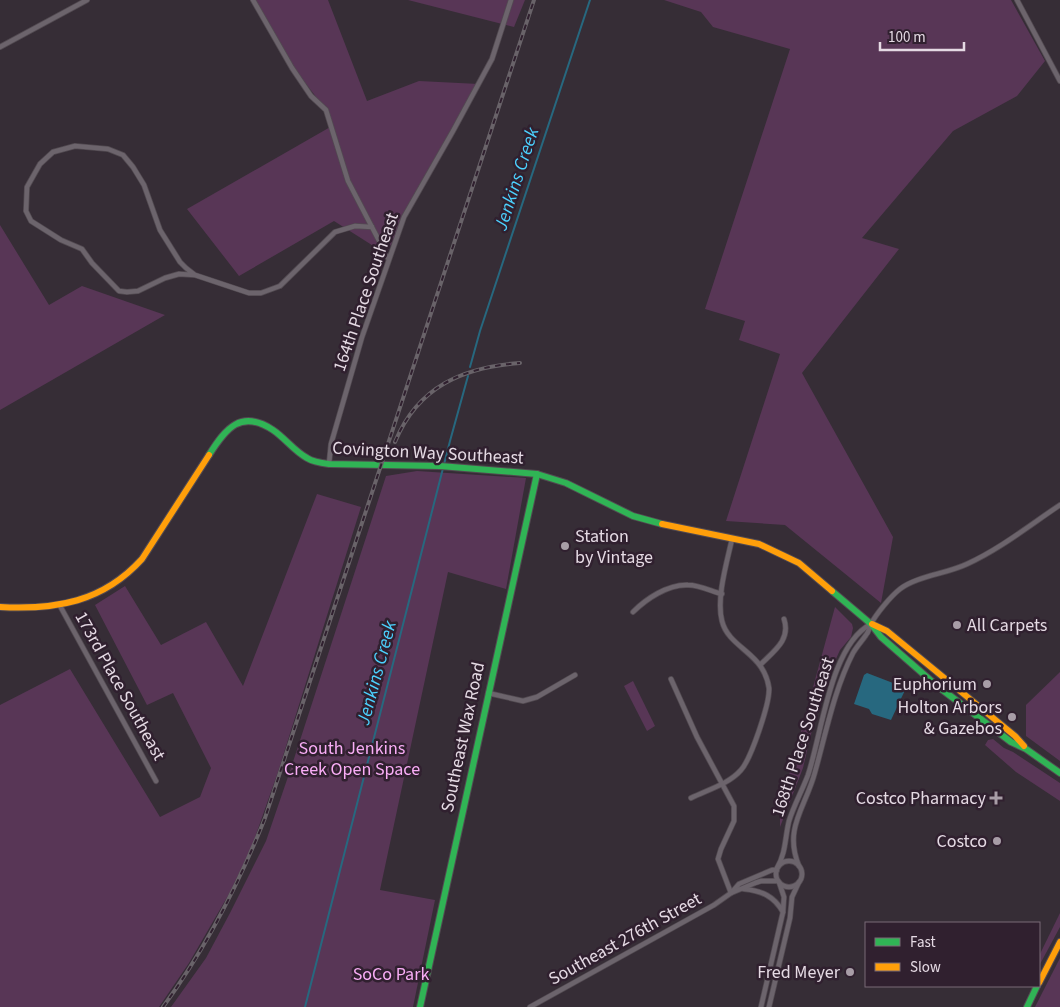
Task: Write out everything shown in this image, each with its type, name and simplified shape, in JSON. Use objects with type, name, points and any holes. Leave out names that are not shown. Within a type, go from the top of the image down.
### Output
[{"type":"main road","name":"Covington Way Southeast","points":[[59,604],[110,588],[126,577],[136,567],[219,438],[229,427],[241,421],[254,421],[273,430],[305,457],[314,461],[329,464],[454,466],[536,474],[566,483],[633,516],[650,522],[759,544],[799,563],[871,624],[881,637],[936,685],[1011,742],[1026,749],[1060,773]]},
{"type":"main road","name":"Southeast Wax Road","points":[[420,1007],[536,474]]},
{"type":"main road","points":[[0,607],[32,608],[59,604]]},
{"type":"main road","name":"Covington Way Southeast","points":[[871,624],[887,631],[1015,736],[1026,749]]},
{"type":"main road","points":[[936,685],[952,693],[967,704],[971,700]]},
{"type":"main road","points":[[1040,980],[1060,942]]},
{"type":"main road","points":[[1027,1007],[1037,987]]},
{"type":"street","points":[[0,47],[87,0]]},
{"type":"street","points":[[253,0],[292,68],[311,96],[326,110],[348,181],[388,258]]},
{"type":"street","name":"164th Place Southeast","points":[[329,464],[331,444],[362,337],[388,258],[404,217],[492,59],[511,0]]},
{"type":"street","points":[[1017,0],[1060,81]]},
{"type":"street","points":[[195,275],[180,262],[160,230],[144,185],[123,155],[108,149],[75,146],[53,152],[40,164],[27,187],[26,211],[31,221],[61,240],[82,249],[92,263],[119,291],[138,291],[164,278],[179,274],[195,275],[249,293],[260,293],[280,286],[335,232],[355,226],[372,228]]},
{"type":"street","name":"168th Place Southeast","points":[[799,866],[793,851],[797,822],[814,776],[843,676],[853,654],[868,633],[871,624],[895,594],[905,586],[915,580],[948,572],[976,560],[1060,506]]},
{"type":"street","points":[[692,798],[721,784],[742,769],[763,717],[769,689],[760,664],[729,636],[724,628],[720,610],[732,539]]},
{"type":"street","points":[[633,612],[649,599],[674,587],[687,584],[722,594]]},
{"type":"street","name":"173rd Place Southeast","points":[[59,604],[156,781]]},
{"type":"street","points":[[760,664],[781,644],[786,632],[784,619]]},
{"type":"street","name":"168th Place Southeast","points":[[777,869],[784,854],[794,807],[810,769],[835,676],[842,658],[853,640],[863,628],[871,624]]},
{"type":"street","points":[[488,693],[523,701],[537,697],[575,675]]},
{"type":"street","points":[[671,679],[697,737],[734,806],[735,816],[732,828],[720,848],[718,859],[731,893]]},
{"type":"street","points":[[761,1007],[783,912],[784,897],[776,876],[777,869],[786,862],[793,862],[799,866],[801,874],[792,897],[790,918],[769,1007]]},
{"type":"street","name":"Southeast 276th Street","points":[[530,1007],[714,905],[731,893],[739,884],[777,869]]},
{"type":"street","name":"Southeast 276th Street","points":[[731,893],[761,881],[779,882]]},
{"type":"street","points":[[779,882],[789,887],[799,882]]},
{"type":"street","points":[[743,889],[758,891],[768,895],[774,899],[783,912]]},
{"type":"green space","points":[[255,0],[328,0],[367,101],[419,81],[479,84],[386,254],[334,221],[239,276],[187,209],[332,126],[326,110],[284,55]]},
{"type":"green space","points":[[408,0],[525,0],[514,27]]},
{"type":"green space","points":[[664,0],[1011,0],[1045,61],[1017,96],[953,131],[862,238],[899,249],[802,373],[893,537],[881,603],[785,525],[726,521],[780,354],[739,340],[745,321],[705,309],[790,49],[713,27],[701,12]]},
{"type":"green space","points":[[0,225],[49,305],[82,286],[165,315],[0,410]]},
{"type":"green space","points":[[417,471],[526,478],[506,589],[448,572],[380,890],[435,900],[413,1007],[171,1007],[206,958],[266,841],[386,476]]},
{"type":"green space","points":[[317,494],[361,507],[278,772],[252,846],[229,894],[189,963],[159,1007],[0,1007],[0,705],[70,669],[160,817],[200,797],[211,768],[173,693],[147,705],[95,605],[125,586],[161,645],[206,622],[243,686]]},
{"type":"green space","points":[[835,607],[852,624],[851,637],[840,650],[821,692],[803,768],[780,827],[780,808]]},
{"type":"green space","points":[[1060,672],[1060,761],[1026,736],[1026,705]]},
{"type":"green space","points":[[633,681],[655,726],[647,731],[624,686]]},
{"type":"green space","points":[[993,739],[1060,783],[1060,801],[1016,772],[985,745],[988,740]]},
{"type":"green space","points":[[1060,913],[1060,927],[1040,964],[1040,954]]},
{"type":"green space","points":[[1060,958],[1060,1007],[1035,1007]]},
{"type":"water","points":[[867,673],[906,688],[891,720],[872,714],[869,709],[854,704],[864,675]]},
{"type":"waterway","name":"Jenkins Creek","points":[[470,367],[480,331],[590,0]]},
{"type":"waterway","name":"Jenkins Creek","points":[[305,1007],[468,376]]},
{"type":"railway","points":[[163,1007],[179,985],[220,916],[244,868],[265,818],[534,0]]},
{"type":"railway","points":[[395,442],[416,407],[430,393],[445,383],[480,369],[520,363]]},
{"type":"traffic: fast","points":[[209,455],[222,437],[235,424],[252,421],[273,430],[302,455],[317,462],[329,464],[440,466],[537,474],[566,483],[633,516],[662,524]]},
{"type":"traffic: fast","points":[[420,1007],[537,474]]},
{"type":"traffic: fast","points":[[832,591],[871,624],[881,637],[936,685],[1011,742],[1026,749],[1060,773]]},
{"type":"traffic: fast","points":[[1027,1007],[1037,987]]},
{"type":"traffic: slow","points":[[0,607],[40,607],[77,600],[95,594],[127,574],[142,559],[209,455]]},
{"type":"traffic: slow","points":[[662,524],[759,544],[799,563],[832,591]]},
{"type":"traffic: slow","points":[[872,624],[887,631],[1015,736],[1024,746]]},
{"type":"traffic: slow","points":[[1040,981],[1060,942]]},
{"type":"place","name":"Station by Vintage","points":[[565,546]]},
{"type":"place","name":"All Carpets","points":[[957,625]]},
{"type":"place","name":"Euphorium","points":[[987,684]]},
{"type":"place","name":"Holton Arbors & Gazebos","points":[[1012,717]]},
{"type":"place","name":"Costco Pharmacy","points":[[996,798]]},
{"type":"place","name":"Costco","points":[[997,841]]},
{"type":"place","name":"Fred Meyer","points":[[850,972]]},
{"type":"park label","name":"South Jenkins Creek Open Space","points":[[352,758]]},
{"type":"park label","name":"SoCo Park","points":[[391,974]]}]
